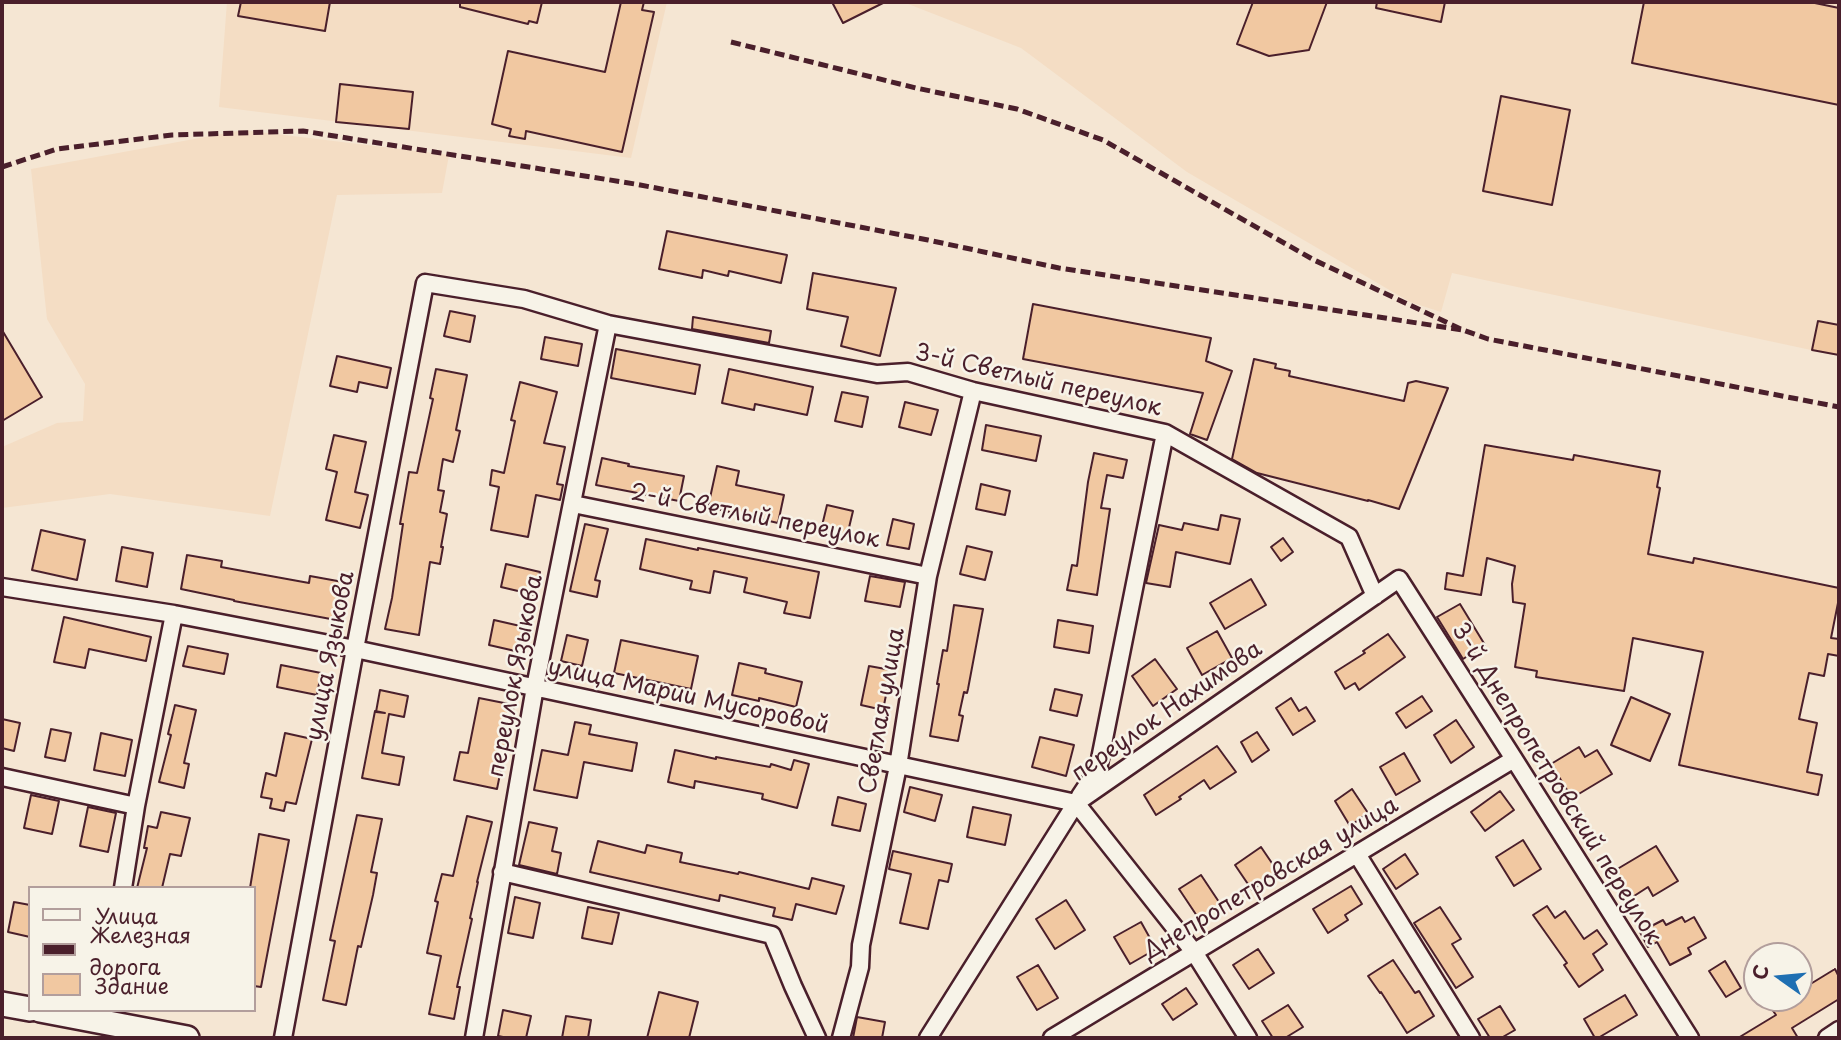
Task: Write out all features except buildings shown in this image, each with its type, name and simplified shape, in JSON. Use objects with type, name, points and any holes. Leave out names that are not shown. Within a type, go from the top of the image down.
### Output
[{"type":"street","name":"3-й Светлый переулок","points":[[425,283],[524,299],[608,324],[877,374],[908,372],[973,391],[1165,433],[1349,537],[1375,596]]},
{"type":"street","name":"улица Языкова","points":[[283,1038],[425,283]]},
{"type":"street","name":"переулок Языкова","points":[[474,1038],[535,687],[608,324]]},
{"type":"street","name":"Светлая улица","points":[[841,1038],[860,967],[860,945],[898,766],[928,576],[973,391]]},
{"type":"street","points":[[1165,433],[1098,769],[1076,803],[1194,953],[1248,1038]]},
{"type":"street","name":"2-й Светлый переулок","points":[[573,504],[928,576]]},
{"type":"street","name":"3-й Днепропетровский переулок","points":[[1375,596],[1399,579],[1690,1038]]},
{"type":"street","name":"улица Марии Мусоровой","points":[[2,587],[174,614],[355,649],[1076,803]]},
{"type":"street","name":"переулок Нахимова","points":[[928,1038],[1076,803],[1375,596]]},
{"type":"street","points":[[122,886],[174,614]]},
{"type":"street","name":"Днепропетровская улица","points":[[1052,1038],[1514,759]]},
{"type":"street","points":[[2,777],[136,806]]},
{"type":"street","points":[[1357,854],[1471,1038]]},
{"type":"street","points":[[502,872],[772,935],[817,1038]]},
{"type":"street","points":[[2,1004],[28,1009]]},
{"type":"street","points":[[49,1012],[187,1038]]},
{"type":"street","points":[[1827,1038],[1839,1030]]},
{"type":"shaded area","points":[[227,2],[667,2],[631,158],[219,107]]},
{"type":"shaded area","points":[[903,2],[1839,2],[1839,356],[1452,273],[1441,312],[1410,302],[1187,172],[1021,48]]},
{"type":"shaded area","points":[[243,130],[449,155],[442,193],[337,195],[270,516],[110,494],[2,508],[2,447],[57,423],[83,421],[85,384],[47,319],[31,169]]},
{"type":"railway","points":[[731,42],[916,88],[1017,109],[1103,140],[1314,260],[1463,330],[1488,339],[1839,407]]},
{"type":"railway","points":[[2,167],[57,149],[172,135],[303,131],[635,184],[1059,268],[1463,330]]}]
